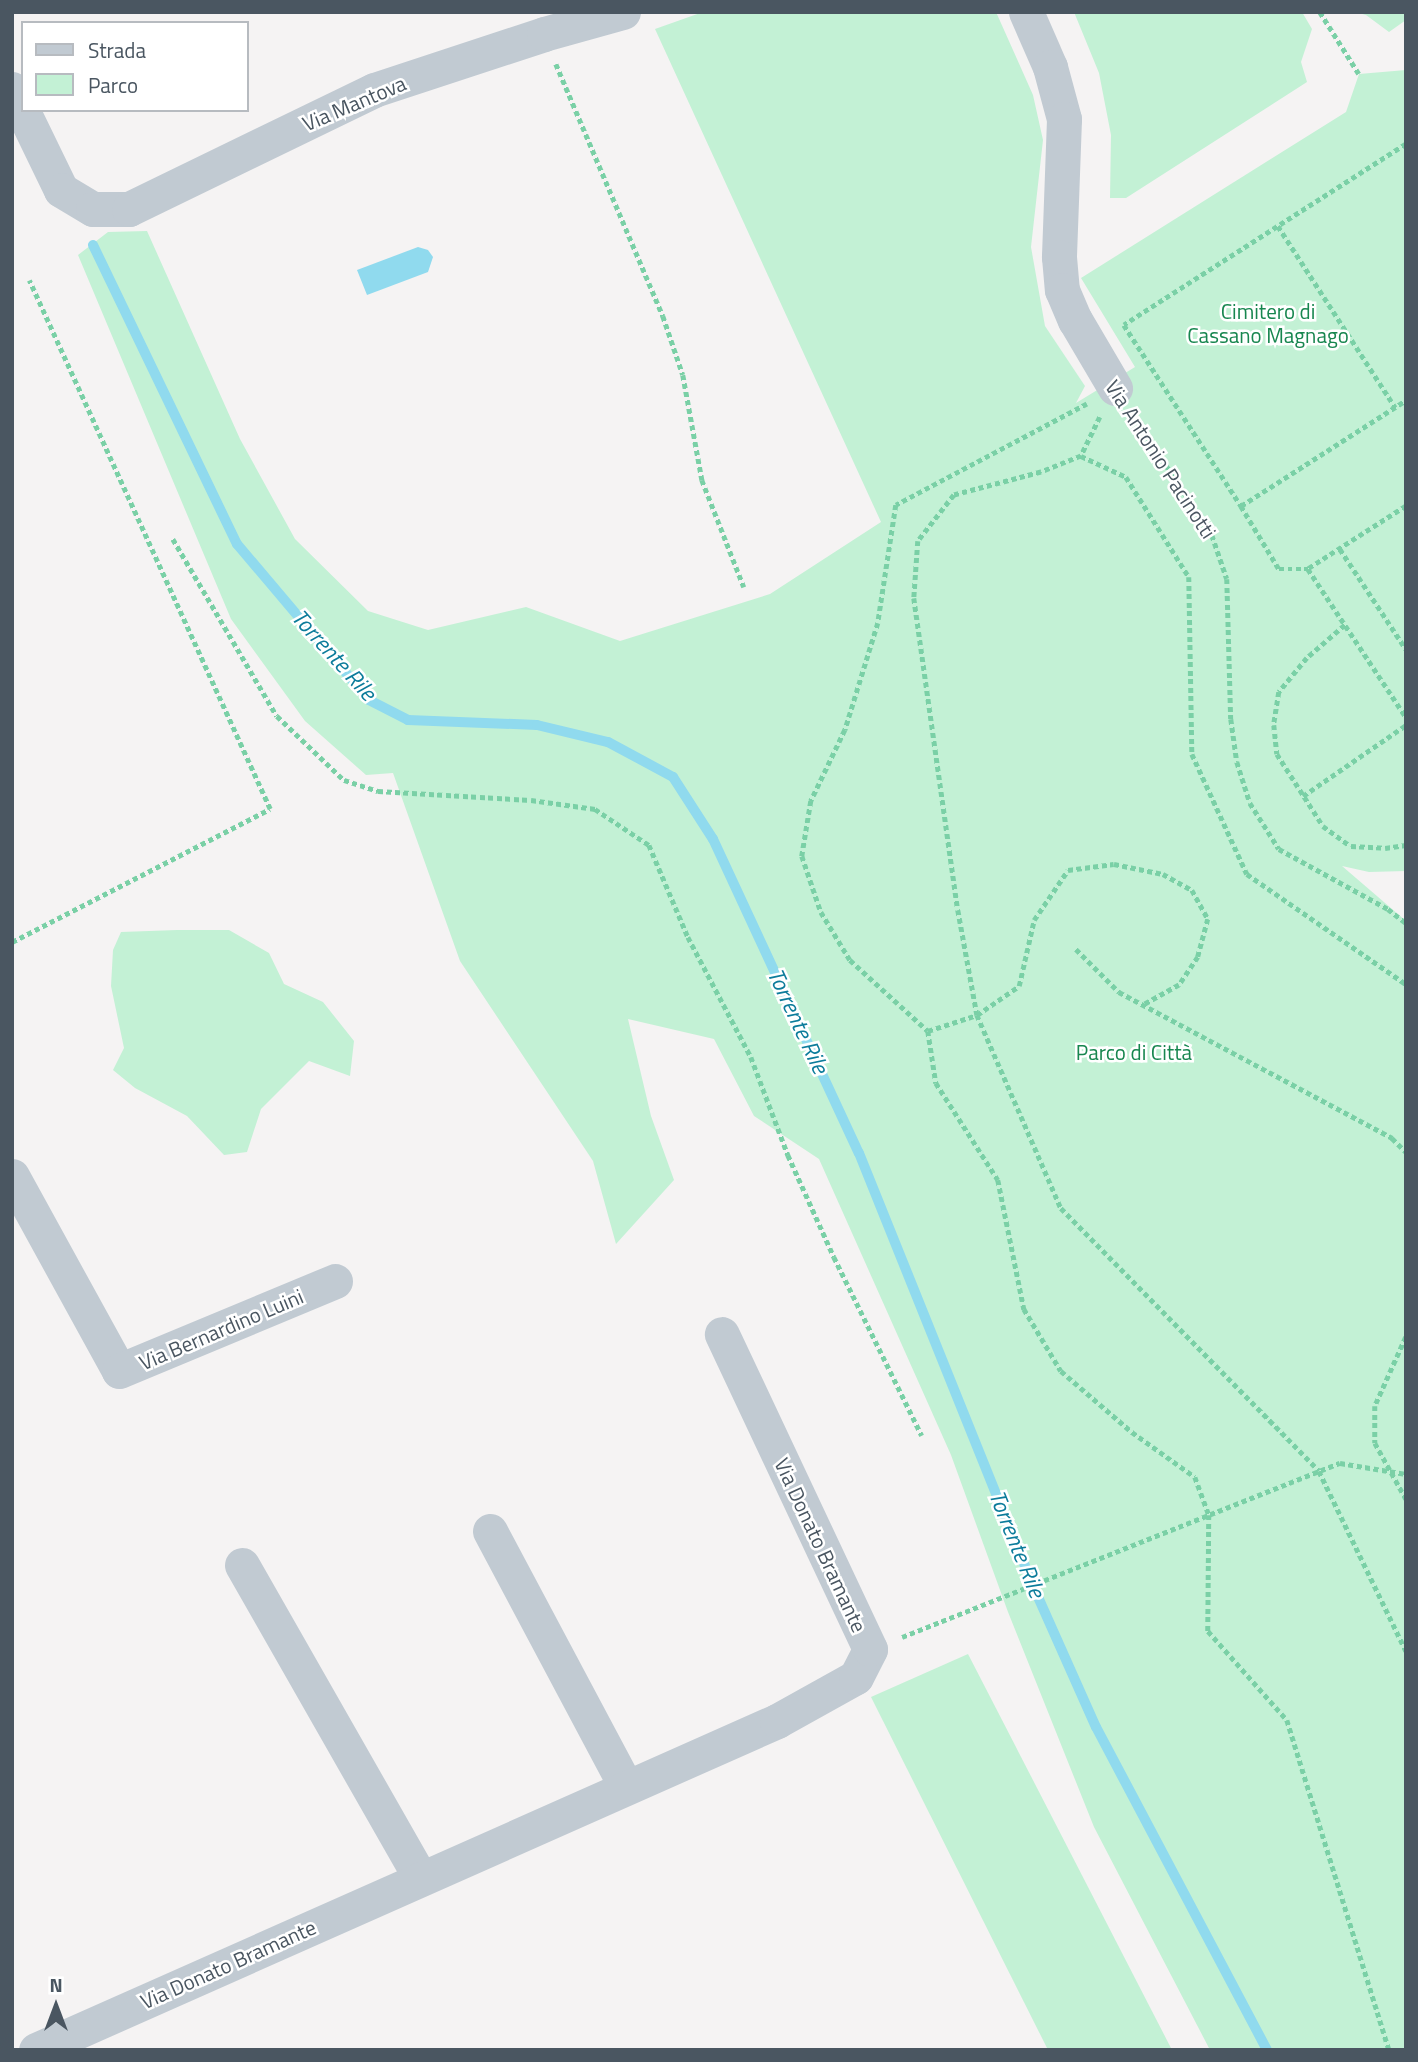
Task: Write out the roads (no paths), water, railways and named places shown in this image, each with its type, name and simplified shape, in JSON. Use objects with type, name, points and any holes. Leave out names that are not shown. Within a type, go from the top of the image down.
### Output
[{"type":"street","name":"Via Mantova","points":[[23,112],[61,190],[93,209],[129,209],[374,90],[544,34],[623,12]]},
{"type":"street","name":"Via Antonio Pacinotti","points":[[1026,12],[1050,66],[1064,119],[1059,257],[1062,290],[1075,320],[1115,388]]},
{"type":"street","name":"Via Mantova","points":[[12,89],[21,108]]},
{"type":"street","name":"Via Bernardino Luini","points":[[12,1176],[119,1371],[335,1281]]},
{"type":"street","name":"Via Donato Bramante","points":[[36,2050],[420,1877],[778,1721],[856,1677],[870,1650],[722,1334]]},
{"type":"street","points":[[490,1531],[626,1787]]},
{"type":"street","points":[[242,1565],[420,1877]]},
{"type":"water","points":[[418,247],[428,250],[433,257],[428,272],[367,295],[357,270]]},
{"type":"waterway","name":"Torrente Rile","points":[[93,245],[237,544],[369,700],[408,720],[537,725],[608,742],[673,777],[713,839],[859,1153],[1030,1579],[1096,1727],[1267,2050]]},
{"type":"park label","name":"Cimitero di Cassano Magnago","points":[[1268,323]]},
{"type":"park label","name":"Parco di Città","points":[[1134,1052]]}]
